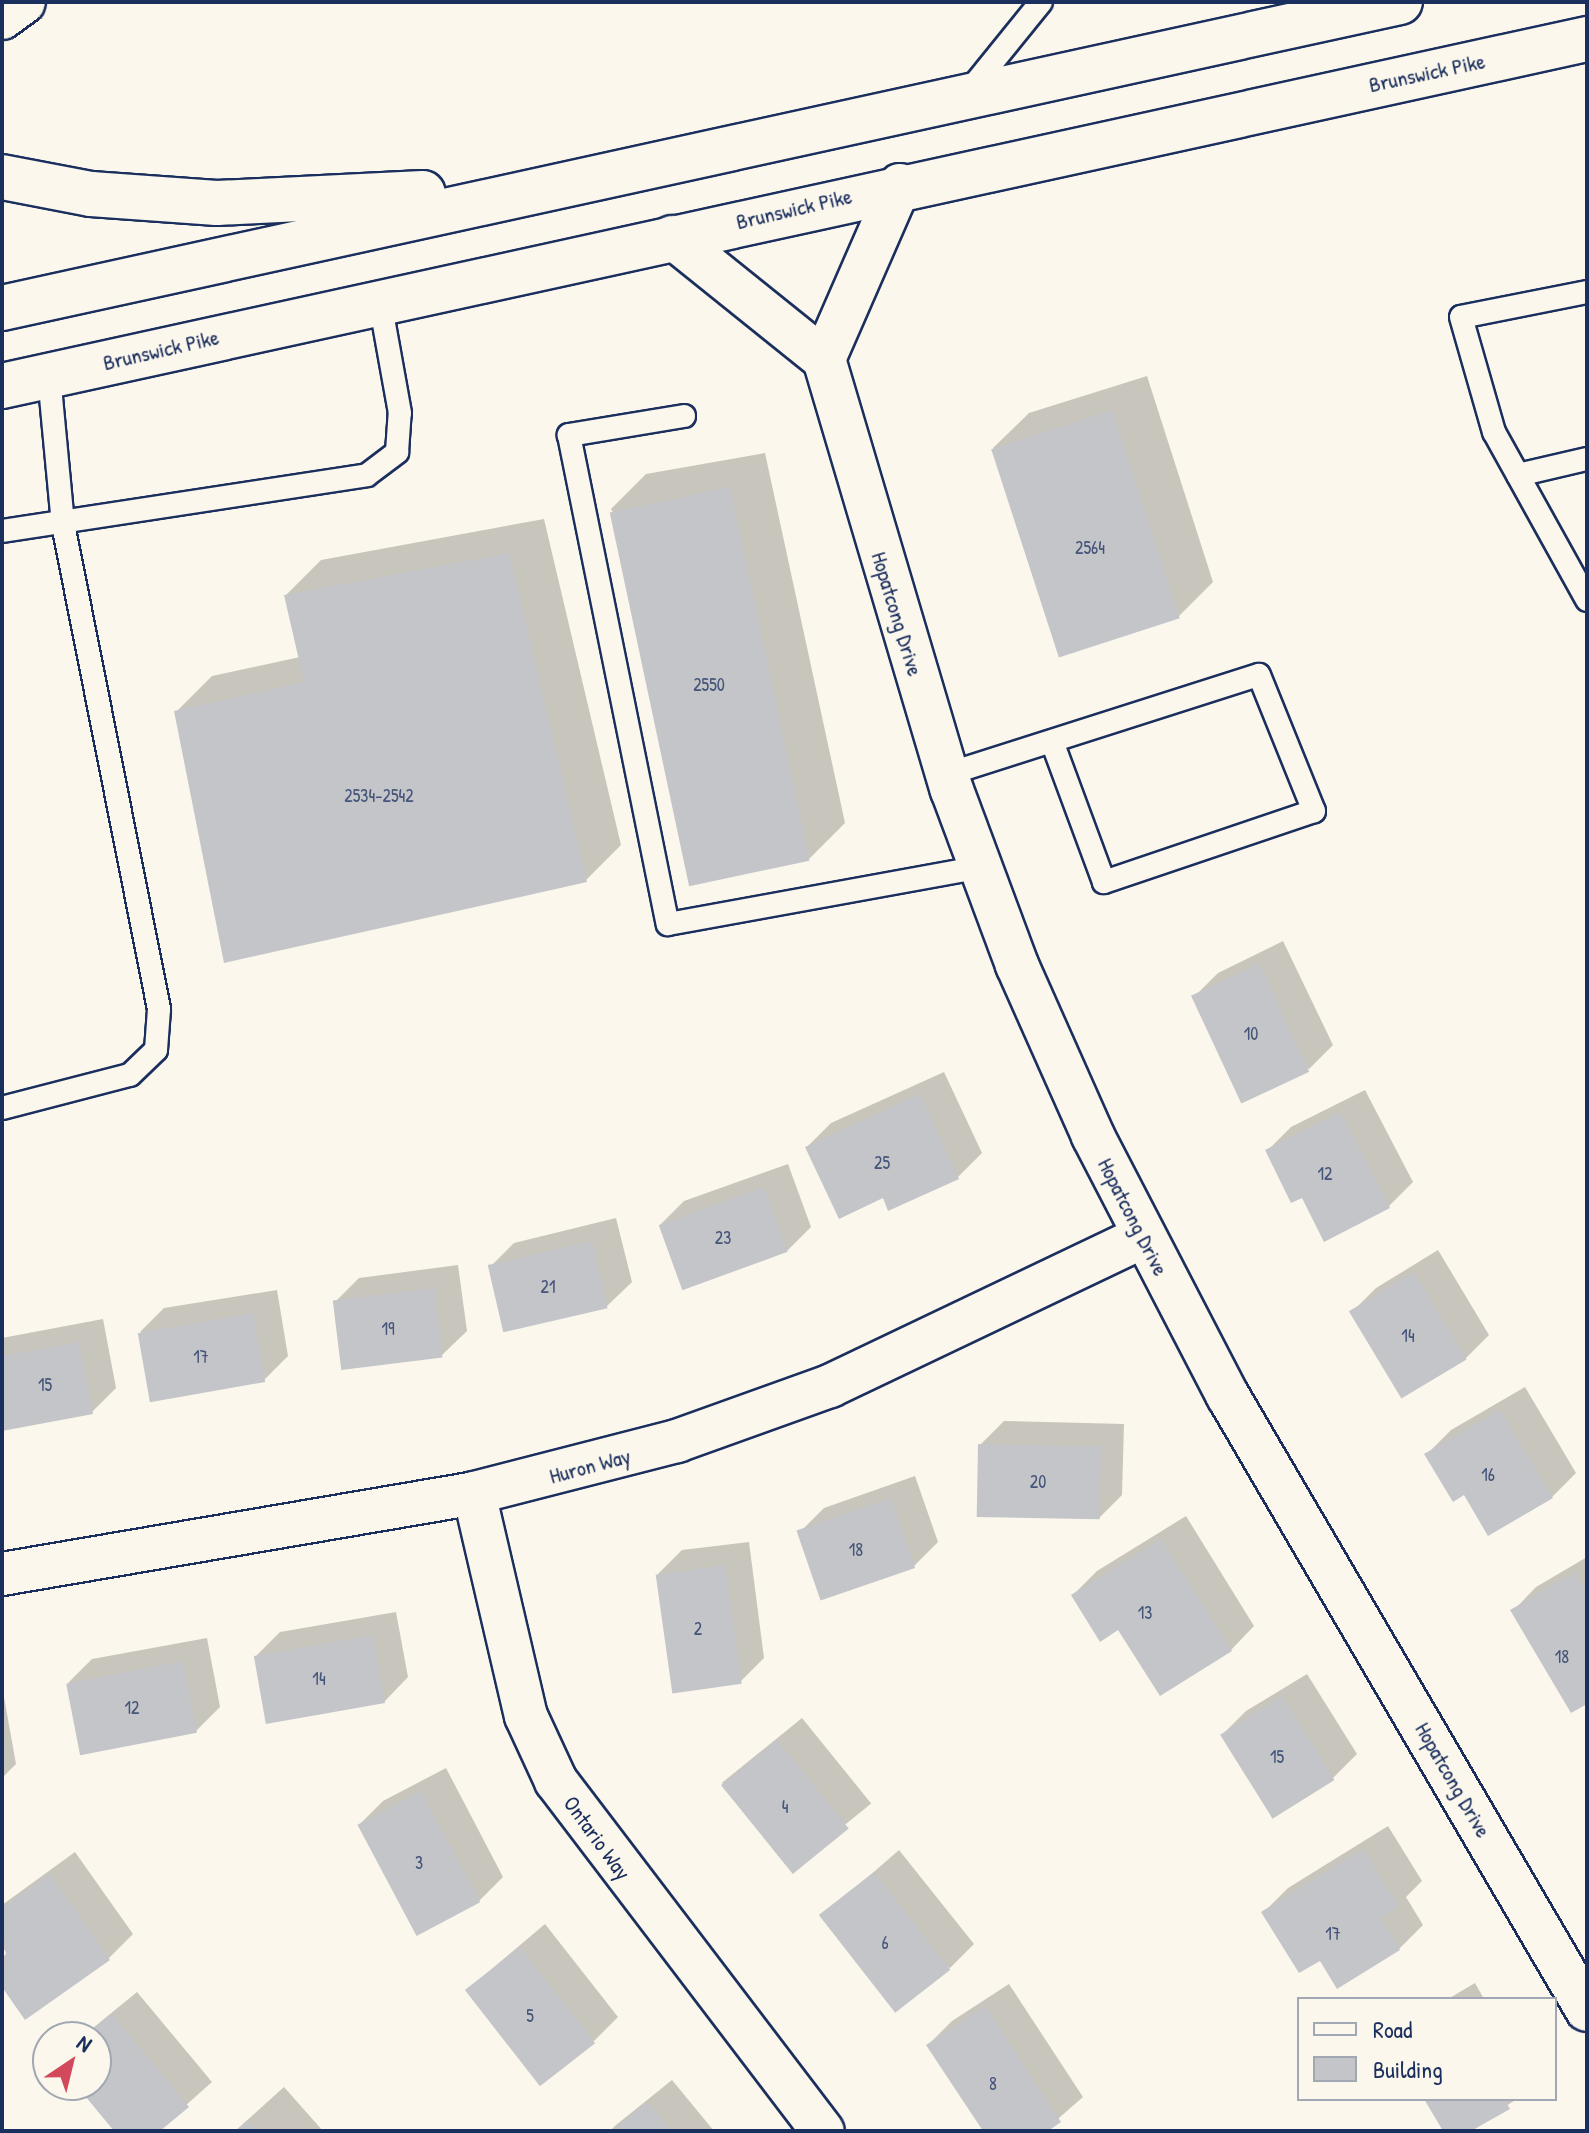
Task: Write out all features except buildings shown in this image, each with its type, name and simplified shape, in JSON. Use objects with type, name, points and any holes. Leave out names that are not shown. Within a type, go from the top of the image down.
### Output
[{"type":"main road","points":[[2,308],[963,97],[1320,9],[1400,2]]},
{"type":"main road","name":"Brunswick Pike","points":[[2,386],[900,185],[1587,39]]},
{"type":"main road","points":[[2,177],[91,194],[217,203],[565,184]]},
{"type":"street","points":[[2,18],[24,2]]},
{"type":"street","points":[[672,237],[824,359],[900,185]]},
{"type":"street","name":"Hopatcong Drive","points":[[824,359],[948,774],[981,867],[1017,965],[1142,1237],[1228,1396],[1587,2010]]},
{"type":"street","name":"Huron Way","points":[[2,1574],[474,1493],[677,1441],[830,1386],[1142,1237]]},
{"type":"street","name":"Ontario Way","points":[[474,1493],[526,1716],[556,1781],[823,2131]]},
{"type":"lane","points":[[963,97],[1041,2]]},
{"type":"lane","points":[[1587,292],[1461,317],[1494,432],[1587,600]]},
{"type":"lane","points":[[2,531],[367,475],[397,452],[400,413],[380,302]]},
{"type":"lane","points":[[3,1105],[130,1075],[156,1050],[159,1009],[63,524],[49,376]]},
{"type":"lane","points":[[684,416],[569,435],[668,924],[981,867]]},
{"type":"lane","points":[[1518,475],[1587,459]]},
{"type":"lane","points":[[948,774],[1053,744],[1259,675],[1314,811],[1104,882],[1053,744]]}]
